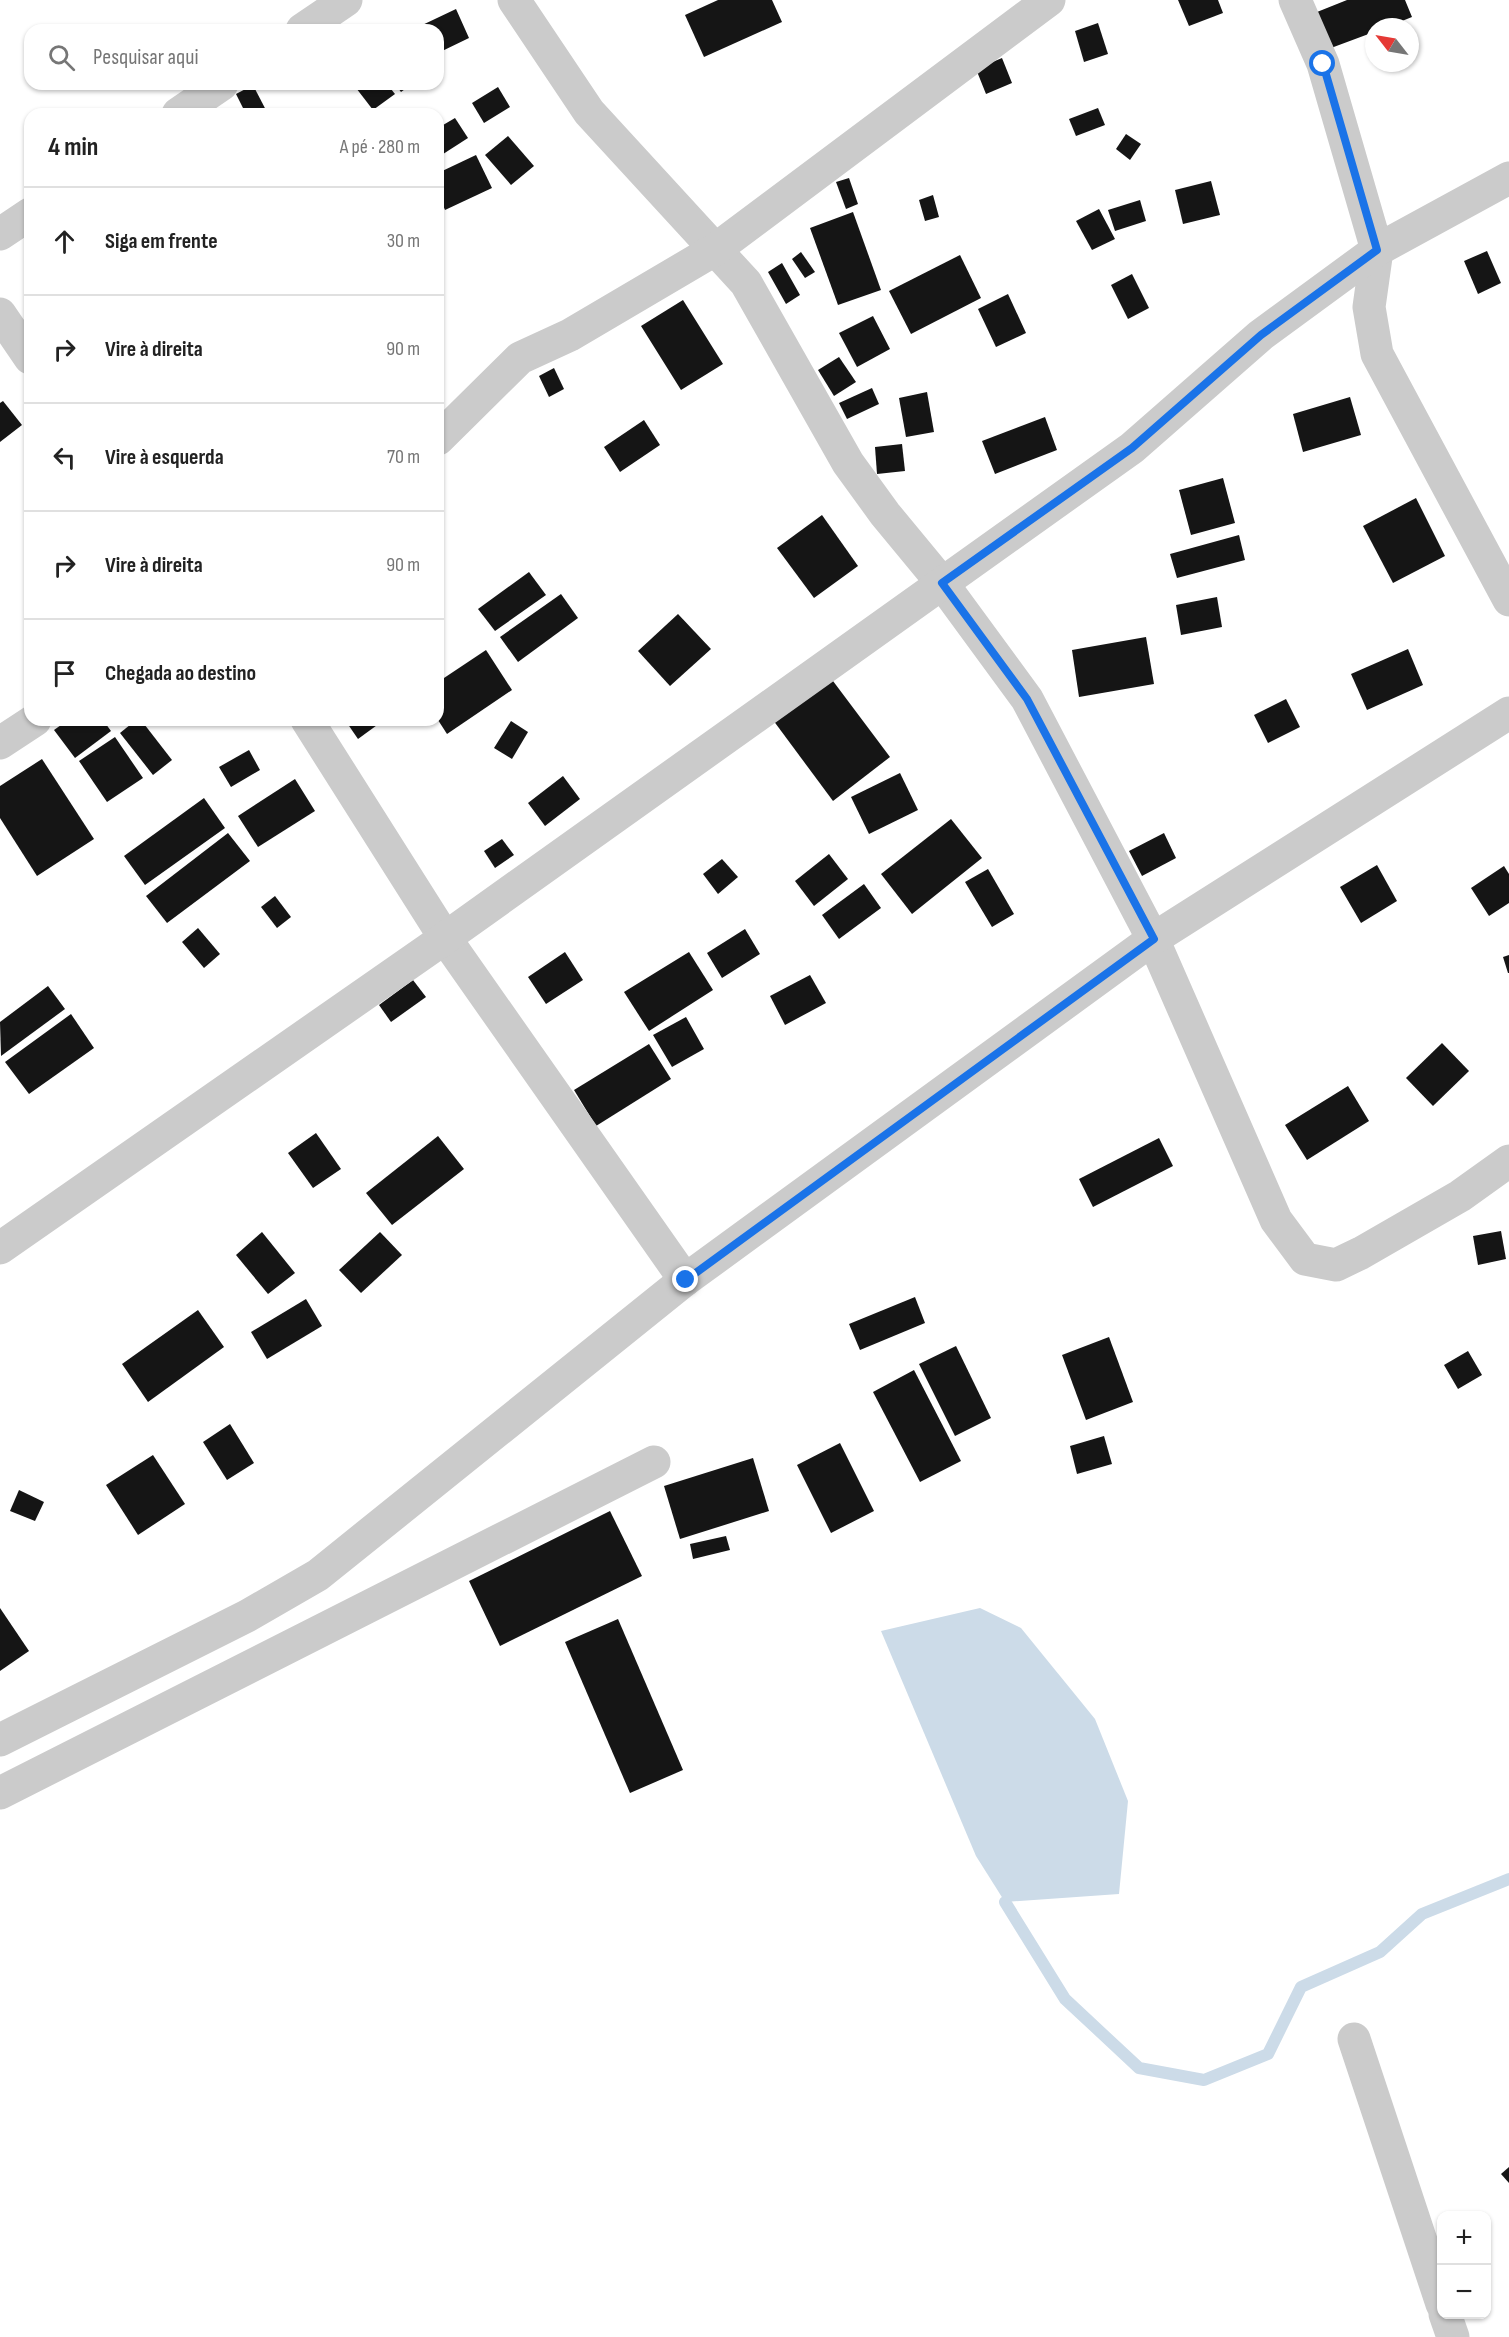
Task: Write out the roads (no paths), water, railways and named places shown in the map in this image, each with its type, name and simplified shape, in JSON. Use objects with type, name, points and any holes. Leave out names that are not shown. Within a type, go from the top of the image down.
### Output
[{"type":"street","points":[[311,24],[346,0]]},
{"type":"street","points":[[514,0],[590,112],[746,283],[848,463],[885,514],[942,583],[1027,699],[1154,939],[1276,1220],[1305,1259],[1335,1264],[1344,1261],[1460,1196],[1509,1161]]},
{"type":"street","points":[[444,433],[520,358],[570,335],[716,249],[1049,0]]},
{"type":"street","points":[[1295,0],[1323,64],[1377,250],[1369,307],[1377,354],[1509,600]]},
{"type":"street","points":[[190,108],[214,90]]},
{"type":"street","points":[[0,1248],[445,938],[1132,448],[1261,335],[1377,250],[1509,178]]},
{"type":"street","points":[[0,234],[24,218]]},
{"type":"street","points":[[0,314],[24,349]]},
{"type":"street","points":[[0,1740],[247,1616],[318,1575],[686,1280],[1154,939],[1509,713]]},
{"type":"street","points":[[0,743],[26,726]]},
{"type":"street","points":[[311,726],[445,938],[686,1280]]},
{"type":"street","points":[[0,1793],[654,1462]]},
{"type":"street","points":[[1354,2039],[1437,2289]]},
{"type":"street","points":[[1447,2319],[1453,2337]]},
{"type":"water","points":[[980,1608],[1021,1628],[1095,1719],[1128,1801],[1119,1894],[1005,1902],[976,1856],[881,1631]]},
{"type":"waterway","points":[[1005,1902],[1065,1999],[1139,2068],[1204,2080],[1268,2054],[1301,1987],[1380,1952],[1422,1914],[1509,1879]]}]
